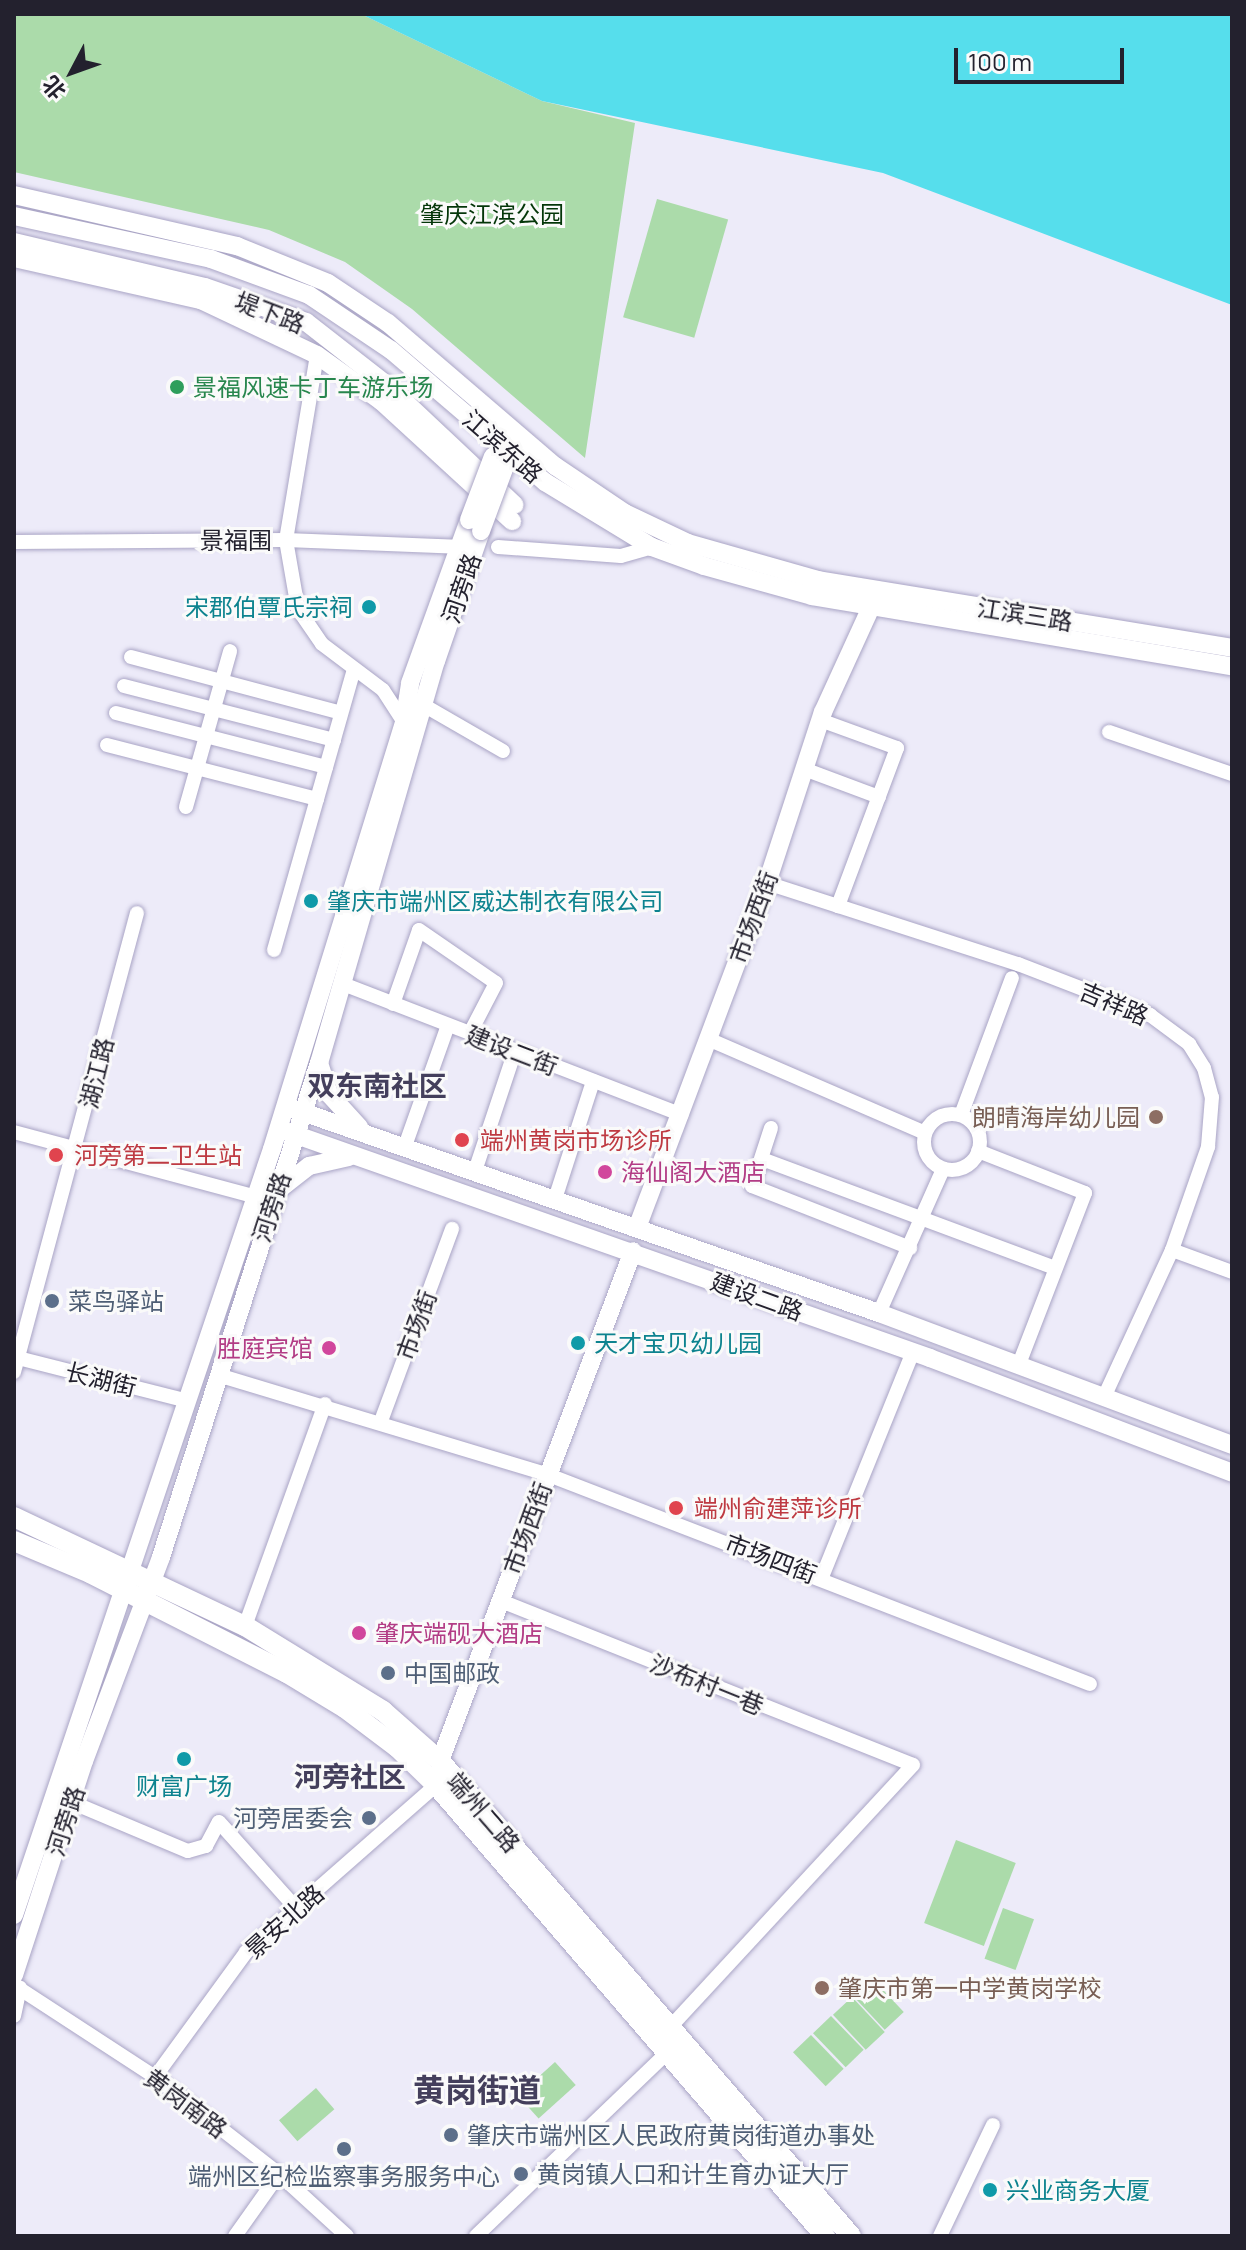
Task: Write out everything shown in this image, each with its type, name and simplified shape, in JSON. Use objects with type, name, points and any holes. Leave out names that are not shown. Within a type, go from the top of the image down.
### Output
[{"type":"main road","name":"端州二路","points":[[14,1517],[94,1563],[125,1591],[345,1708],[436,1785],[825,2236]]},
{"type":"main road","name":"端州二路","points":[[14,1541],[132,1570],[245,1626],[320,1668],[383,1711],[440,1761],[851,2236]]},
{"type":"main road","points":[[202,1631],[213,1611]]},
{"type":"street","name":"江滨东路","points":[[14,195],[237,246],[328,283],[388,323],[505,447],[625,513],[688,543],[818,580]]},
{"type":"street","name":"江滨东路","points":[[14,216],[211,259],[309,295],[391,350],[505,447],[598,518],[652,547],[752,582],[871,607]]},
{"type":"street","name":"堤下路","points":[[14,242],[115,281],[306,322],[387,385],[513,513],[381,401],[317,355],[201,300],[115,281],[14,258]]},
{"type":"street","points":[[317,355],[286,540],[298,609],[322,644],[383,690],[404,722]]},
{"type":"street","name":"河旁路","points":[[14,1915],[188,1401],[294,1109],[404,722],[410,683],[505,447]]},
{"type":"street","name":"景福围","points":[[14,542],[286,540],[465,550]]},
{"type":"street","points":[[498,547],[621,556],[652,547]]},
{"type":"street","name":"河旁路","points":[[294,1109],[319,1063],[425,706],[465,550]]},
{"type":"street","name":"江滨三路","points":[[818,580],[1232,648]]},
{"type":"street","name":"江滨三路","points":[[871,607],[1232,666]]},
{"type":"street","name":"市场西街","points":[[637,1228],[767,883],[820,720],[871,607]]},
{"type":"street","points":[[186,807],[230,651]]},
{"type":"street","points":[[131,657],[341,713]]},
{"type":"street","points":[[274,950],[354,670]]},
{"type":"street","points":[[383,690],[410,683]]},
{"type":"street","points":[[124,686],[334,740]]},
{"type":"street","points":[[425,706],[503,751]]},
{"type":"street","points":[[116,713],[326,767]]},
{"type":"street","points":[[820,720],[897,748],[838,906]]},
{"type":"street","points":[[1109,732],[1232,774]]},
{"type":"street","points":[[107,745],[317,799]]},
{"type":"street","points":[[804,769],[879,797]]},
{"type":"street","name":"吉祥路","points":[[767,883],[1018,964],[1150,1015],[1189,1044],[1204,1068],[1212,1122],[1172,1250],[1105,1395]]},
{"type":"street","name":"湖江路","points":[[16,1362],[77,1149],[137,913]]},
{"type":"street","points":[[393,1004],[419,930],[496,983],[470,1033]]},
{"type":"street","points":[[961,1115],[1012,978]]},
{"type":"street","name":"建设二街","points":[[343,984],[682,1115]]},
{"type":"street","points":[[405,1146],[448,1025]]},
{"type":"street","points":[[708,1039],[925,1133]]},
{"type":"street","points":[[475,1171],[515,1051]]},
{"type":"street","points":[[319,1063],[329,1094],[363,1131]]},
{"type":"street","points":[[555,1199],[593,1081]]},
{"type":"street","name":"建设二路","points":[[294,1109],[879,1313],[1232,1445]]},
{"type":"street","points":[[944,1115],[961,1115],[976,1128],[978,1151],[962,1168],[943,1169],[925,1150],[925,1133],[944,1115]]},
{"type":"street","points":[[771,1128],[752,1186],[910,1248]]},
{"type":"street","points":[[14,1132],[265,1195],[309,1166],[338,1156],[360,1157]]},
{"type":"street","name":"建设二路","points":[[286,1132],[417,1174],[633,1251],[913,1352],[1232,1473]]},
{"type":"street","points":[[978,1151],[1085,1193],[1019,1364]]},
{"type":"street","points":[[417,1174],[424,1153]]},
{"type":"street","points":[[762,1159],[1055,1268]]},
{"type":"street","points":[[879,1313],[943,1169]]},
{"type":"street","name":"河旁路","points":[[14,2016],[16,1982],[71,1802],[153,1581],[218,1375],[265,1195]]},
{"type":"street","name":"市场街","points":[[381,1421],[452,1229]]},
{"type":"street","points":[[1172,1250],[1232,1272]]},
{"type":"street","name":"市场西街","points":[[440,1761],[546,1474],[633,1251]]},
{"type":"street","points":[[822,1577],[913,1352]]},
{"type":"street","name":"长湖街","points":[[16,1362],[188,1401]]},
{"type":"street","name":"市场四街","points":[[218,1375],[325,1404],[546,1474],[822,1577],[1090,1684]]},
{"type":"street","points":[[245,1626],[325,1404]]},
{"type":"street","name":"沙布村一巷","points":[[501,1601],[913,1765],[670,2027]]},
{"type":"street","name":"景安北路","points":[[155,2077],[246,1952],[436,1785]]},
{"type":"street","points":[[53,1794],[188,1851],[206,1846],[219,1822],[296,1908]]},
{"type":"street","name":"黄岗南路","points":[[16,1982],[155,2077],[279,2174],[347,2236]]},
{"type":"street","points":[[476,2236],[667,2053]]},
{"type":"street","points":[[940,2236],[993,2125]]},
{"type":"street","points":[[235,2236],[279,2174]]},
{"type":"green space","name":"肇庆江滨公园","points":[[14,14],[361,14],[542,101],[635,123],[585,458],[412,309],[345,262],[269,230],[14,172]]},
{"type":"green space","points":[[657,199],[728,219],[694,338],[623,317]]},
{"type":"green space","points":[[956,1840],[1016,1863],[984,1946],[924,1923]]},
{"type":"green space","points":[[1003,1908],[1034,1919],[1016,1970],[985,1959]]},
{"type":"green space","points":[[871,1977],[904,2012],[885,2030],[852,1995]]},
{"type":"green space","points":[[852,1997],[885,2032],[866,2050],[833,2015]]},
{"type":"green space","points":[[831,2016],[864,2050],[846,2067],[813,2033]]},
{"type":"green space","points":[[811,2035],[844,2069],[826,2086],[793,2052]]},
{"type":"green space","points":[[555,2062],[576,2085],[539,2118],[518,2095]]},
{"type":"green space","points":[[316,2088],[334,2109],[297,2141],[279,2120]]},
{"type":"water","points":[[361,14],[1232,14],[1232,305],[883,173],[542,101]]},
{"type":"place","name":"景福风速卡丁车游乐场","points":[[177,387]]},
{"type":"place","name":"宋郡伯覃氏宗祠","points":[[369,607]]},
{"type":"place","name":"肇庆市端州区威达制衣有限公司","points":[[311,901]]},
{"type":"place","name":"朗晴海岸幼儿园","points":[[1156,1117]]},
{"type":"place","name":"端州黄岗市场诊所","points":[[462,1140]]},
{"type":"place","name":"河旁第二卫生站","points":[[56,1155]]},
{"type":"place","name":"海仙阁大酒店","points":[[605,1172]]},
{"type":"place","name":"菜鸟驿站","points":[[52,1301]]},
{"type":"place","name":"天才宝贝幼儿园","points":[[578,1343]]},
{"type":"place","name":"胜庭宾馆","points":[[329,1348]]},
{"type":"place","name":"端州俞建萍诊所","points":[[676,1508]]},
{"type":"place","name":"肇庆端砚大酒店","points":[[359,1633]]},
{"type":"place","name":"中国邮政","points":[[388,1673]]},
{"type":"place","name":"财富广场","points":[[184,1759]]},
{"type":"place","name":"河旁居委会","points":[[369,1818]]},
{"type":"place","name":"肇庆市第一中学黄岗学校","points":[[822,1988]]},
{"type":"place","name":"肇庆市端州区人民政府黄岗街道办事处","points":[[451,2135]]},
{"type":"place","name":"端州区纪检监察事务服务中心","points":[[344,2149]]},
{"type":"place","name":"黄岗镇人口和计生育办证大厅","points":[[521,2174]]},
{"type":"place","name":"兴业商务大厦","points":[[990,2190]]},
{"type":"district","name":"双东南社区","points":[[377,1085]]},
{"type":"district","name":"河旁社区","points":[[350,1776]]},
{"type":"district","name":"黄岗街道","points":[[477,2090]]}]
